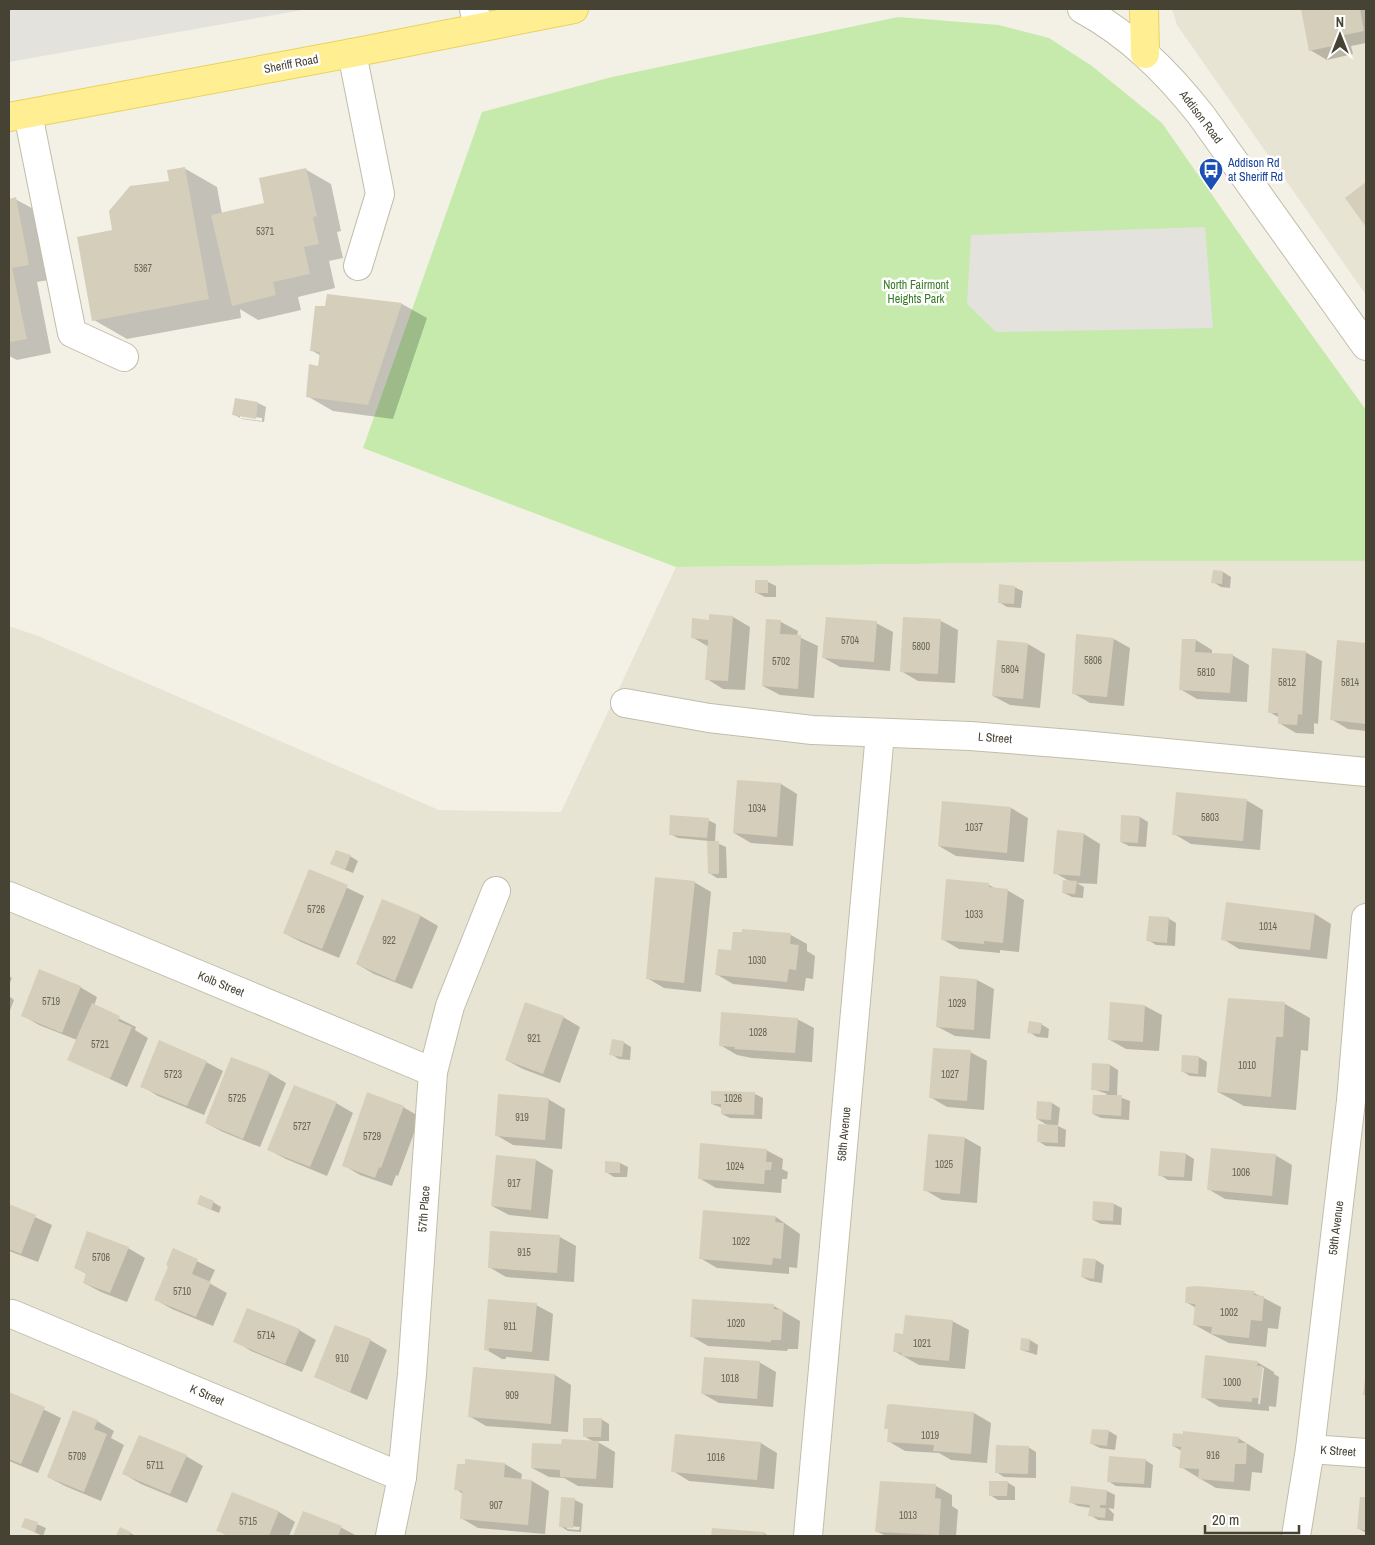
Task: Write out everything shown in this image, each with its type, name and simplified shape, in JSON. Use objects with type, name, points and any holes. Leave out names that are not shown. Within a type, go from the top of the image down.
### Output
[{"type":"main road","name":"Sheriff Road","points":[[18,115],[352,53],[476,18],[573,9]]},
{"type":"main road","points":[[1144,9],[1145,54]]},
{"type":"street","name":"Addison Road","points":[[1082,9],[1127,37],[1175,83],[1201,114],[1366,346]]},
{"type":"street","points":[[352,53],[380,194],[358,266]]},
{"type":"street","points":[[18,115],[72,333],[124,357]]},
{"type":"street","name":"L Street","points":[[624,703],[758,724],[812,730],[1083,745],[1366,772]]},
{"type":"street","name":"58th Avenue","points":[[808,1536],[880,733]]},
{"type":"street","name":"57th Place","points":[[390,1536],[402,1476],[412,1374],[433,1072],[450,1006],[496,891]]},
{"type":"street","name":"Kolb Street","points":[[9,896],[433,1072]]},
{"type":"street","name":"59th Avenue","points":[[1296,1536],[1359,1101],[1366,918]]},
{"type":"street","name":"K Street","points":[[12,1314],[402,1476]]},
{"type":"street","name":"K Street","points":[[1310,1449],[1366,1453]]},
{"type":"shaded area","points":[[9,9],[308,9],[9,62]]},
{"type":"shaded area","points":[[1172,9],[1366,9],[1366,295],[1177,25]]},
{"type":"shaded area","points":[[1205,227],[1213,328],[996,332],[967,304],[971,235]]},
{"type":"shaded area","points":[[1144,561],[1366,561],[1366,1536],[9,1536],[9,626],[38,636],[439,810],[561,812],[676,567]]},
{"type":"green space","name":"North Fairmont Heights Park","points":[[898,17],[999,25],[1049,38],[1092,66],[1162,123],[1366,410],[1366,561],[1144,561],[676,567],[363,448],[482,112],[612,77]]},
{"type":"building","points":[[1301,9],[1360,9],[1364,31],[1335,37],[1337,45],[1309,51]]},
{"type":"building","points":[[185,167],[209,299],[92,321],[77,237],[112,230],[109,211],[130,186],[169,181],[167,170]]},
{"type":"building","points":[[306,168],[317,216],[313,217],[319,244],[304,247],[310,274],[273,282],[276,295],[232,306],[211,215],[264,203],[259,178]]},
{"type":"building","points":[[1366,182],[1366,227],[1345,198]]},
{"type":"building","points":[[16,197],[29,265],[12,268],[27,339],[9,342],[9,199]]},
{"type":"building","points":[[327,294],[402,303],[368,405],[306,397],[309,364],[318,366],[320,352],[310,351],[315,306],[325,306]]},
{"type":"building","points":[[235,398],[258,402],[256,419],[232,415]]},
{"type":"building","points":[[1213,570],[1223,571],[1222,584],[1211,583]]},
{"type":"building","points":[[755,580],[768,580],[768,593],[755,593]]},
{"type":"building","points":[[999,584],[1015,586],[1014,604],[998,603]]},
{"type":"building","points":[[709,614],[733,616],[728,681],[705,680],[708,640],[691,638],[692,618],[709,620]]},
{"type":"building","points":[[826,617],[877,621],[874,662],[822,658]]},
{"type":"building","points":[[903,617],[941,619],[938,674],[900,672]]},
{"type":"building","points":[[766,619],[781,620],[780,634],[801,635],[798,689],[762,686]]},
{"type":"building","points":[[1076,634],[1114,638],[1107,697],[1072,694]]},
{"type":"building","points":[[1182,639],[1196,639],[1195,652],[1233,654],[1230,693],[1179,690]]},
{"type":"building","points":[[997,640],[1028,643],[1023,699],[992,696]]},
{"type":"building","points":[[1337,640],[1366,643],[1366,724],[1330,720]]},
{"type":"building","points":[[1272,648],[1306,651],[1302,715],[1298,714],[1297,725],[1278,724],[1278,713],[1268,713]]},
{"type":"building","points":[[737,780],[781,783],[777,837],[733,833]]},
{"type":"building","points":[[1176,792],[1247,799],[1243,841],[1172,835]]},
{"type":"building","points":[[942,801],[1011,807],[1007,853],[938,846]]},
{"type":"building","points":[[670,815],[709,818],[707,838],[669,835]]},
{"type":"building","points":[[1121,815],[1140,816],[1138,843],[1120,842]]},
{"type":"building","points":[[1057,830],[1084,833],[1080,876],[1053,874]]},
{"type":"building","points":[[707,841],[719,841],[719,874],[708,874]]},
{"type":"building","points":[[336,850],[351,855],[345,870],[330,864]]},
{"type":"building","points":[[309,869],[348,885],[322,949],[283,933]]},
{"type":"building","points":[[655,877],[695,881],[684,983],[646,979]]},
{"type":"building","points":[[946,879],[989,883],[989,887],[1008,889],[1003,943],[984,941],[984,944],[941,940]]},
{"type":"building","points":[[1063,880],[1077,881],[1075,894],[1062,893]]},
{"type":"building","points":[[382,899],[421,915],[395,981],[356,964]]},
{"type":"building","points":[[1226,902],[1315,913],[1310,950],[1221,940]]},
{"type":"building","points":[[1149,916],[1169,917],[1167,943],[1146,941]]},
{"type":"building","points":[[742,929],[791,933],[790,944],[799,945],[796,970],[789,969],[787,982],[715,975],[718,949],[731,950],[733,932],[742,932]]},
{"type":"building","points":[[39,969],[81,986],[62,1033],[21,1016]]},
{"type":"building","points":[[940,976],[977,979],[974,1030],[936,1027]]},
{"type":"building","points":[[1228,998],[1285,1002],[1283,1037],[1276,1037],[1271,1097],[1217,1092]]},
{"type":"building","points":[[525,1002],[564,1016],[543,1074],[505,1060]]},
{"type":"building","points":[[1110,1002],[1145,1005],[1143,1042],[1108,1040]]},
{"type":"building","points":[[92,1003],[120,1016],[118,1021],[132,1027],[110,1079],[67,1060]]},
{"type":"building","points":[[721,1012],[798,1018],[795,1053],[734,1049],[735,1047],[719,1046]]},
{"type":"building","points":[[1029,1021],[1042,1023],[1040,1034],[1027,1033]]},
{"type":"building","points":[[612,1039],[624,1041],[622,1057],[609,1055]]},
{"type":"building","points":[[159,1040],[207,1061],[187,1106],[140,1087]]},
{"type":"building","points":[[933,1048],[971,1050],[967,1101],[929,1098]]},
{"type":"building","points":[[1182,1055],[1199,1056],[1198,1074],[1181,1072]]},
{"type":"building","points":[[231,1057],[270,1072],[243,1139],[205,1123]]},
{"type":"building","points":[[1092,1063],[1110,1064],[1109,1091],[1091,1090]]},
{"type":"building","points":[[294,1085],[337,1102],[310,1167],[267,1150]]},
{"type":"building","points":[[711,1091],[755,1092],[754,1115],[721,1114],[721,1104],[711,1104]]},
{"type":"building","points":[[367,1092],[404,1106],[381,1168],[379,1167],[375,1178],[342,1166]]},
{"type":"building","points":[[498,1094],[549,1098],[545,1140],[495,1136]]},
{"type":"building","points":[[1093,1095],[1122,1095],[1121,1116],[1092,1114]]},
{"type":"building","points":[[1037,1101],[1052,1102],[1051,1120],[1036,1119]]},
{"type":"building","points":[[1038,1124],[1058,1125],[1058,1143],[1037,1142]]},
{"type":"building","points":[[928,1134],[965,1137],[960,1194],[923,1191]]},
{"type":"building","points":[[700,1143],[767,1149],[766,1162],[772,1162],[771,1170],[765,1170],[764,1184],[698,1179]]},
{"type":"building","points":[[1211,1148],[1276,1154],[1272,1196],[1207,1190]]},
{"type":"building","points":[[1160,1151],[1186,1153],[1184,1177],[1158,1176]]},
{"type":"building","points":[[496,1155],[536,1159],[531,1210],[491,1206]]},
{"type":"building","points":[[605,1161],[620,1162],[620,1173],[605,1173]]},
{"type":"building","points":[[200,1195],[214,1201],[211,1210],[197,1204]]},
{"type":"building","points":[[1093,1201],[1114,1203],[1113,1221],[1092,1220]]},
{"type":"building","points":[[9,1204],[36,1215],[21,1254],[9,1249]]},
{"type":"building","points":[[703,1210],[776,1216],[775,1222],[784,1223],[781,1259],[773,1258],[772,1265],[699,1259]]},
{"type":"building","points":[[87,1231],[129,1247],[110,1293],[83,1283],[86,1273],[74,1268]]},
{"type":"building","points":[[490,1231],[560,1235],[557,1273],[488,1268]]},
{"type":"building","points":[[173,1248],[198,1259],[192,1274],[211,1282],[196,1317],[154,1300],[168,1267],[166,1265]]},
{"type":"building","points":[[1083,1258],[1096,1259],[1094,1279],[1081,1277]]},
{"type":"building","points":[[1197,1286],[1255,1291],[1254,1295],[1264,1296],[1262,1321],[1251,1320],[1249,1338],[1211,1334],[1212,1327],[1193,1325],[1195,1304],[1185,1303],[1186,1287]]},
{"type":"building","points":[[488,1299],[537,1303],[532,1352],[489,1348],[489,1351],[484,1350]]},
{"type":"building","points":[[692,1299],[774,1304],[774,1309],[783,1310],[781,1340],[771,1340],[771,1342],[690,1337]]},
{"type":"building","points":[[247,1308],[300,1329],[285,1364],[233,1342]]},
{"type":"building","points":[[905,1315],[953,1320],[949,1361],[901,1356],[902,1353],[893,1352],[895,1333],[903,1334]]},
{"type":"building","points":[[335,1325],[371,1339],[350,1392],[314,1377]]},
{"type":"building","points":[[1021,1338],[1030,1339],[1029,1351],[1020,1350]]},
{"type":"building","points":[[1205,1355],[1258,1361],[1257,1366],[1263,1366],[1259,1398],[1252,1398],[1252,1402],[1201,1398]]},
{"type":"building","points":[[704,1357],[760,1361],[757,1399],[701,1394]]},
{"type":"building","points":[[473,1367],[555,1374],[551,1424],[468,1417]]},
{"type":"building","points":[[1365,1378],[1366,1395],[1363,1395]]},
{"type":"building","points":[[9,1392],[45,1407],[21,1464],[9,1459]]},
{"type":"building","points":[[887,1405],[974,1412],[971,1454],[933,1451],[934,1445],[887,1442],[888,1429],[884,1429]]},
{"type":"building","points":[[73,1410],[98,1420],[94,1429],[107,1434],[84,1492],[47,1477]]},
{"type":"building","points":[[583,1418],[602,1418],[601,1437],[583,1437]]},
{"type":"building","points":[[1092,1429],[1109,1430],[1107,1446],[1090,1444]]},
{"type":"building","points":[[1183,1431],[1239,1437],[1238,1443],[1247,1443],[1246,1464],[1235,1464],[1234,1482],[1198,1479],[1199,1469],[1179,1468],[1181,1447],[1172,1446],[1173,1433],[1183,1434]]},
{"type":"building","points":[[675,1434],[761,1442],[757,1480],[671,1472]]},
{"type":"building","points":[[139,1435],[187,1455],[170,1494],[122,1474]]},
{"type":"building","points":[[562,1439],[599,1441],[596,1479],[560,1477],[560,1470],[531,1468],[532,1443],[561,1444]]},
{"type":"building","points":[[996,1445],[1029,1446],[1028,1474],[995,1473]]},
{"type":"building","points":[[1109,1456],[1146,1459],[1144,1484],[1107,1482]]},
{"type":"building","points":[[465,1459],[505,1463],[504,1477],[532,1480],[528,1525],[460,1519],[462,1491],[454,1490],[457,1464],[465,1464]]},
{"type":"building","points":[[880,1481],[936,1484],[935,1498],[941,1499],[939,1535],[875,1532]]},
{"type":"building","points":[[989,1481],[1008,1481],[1007,1496],[989,1496]]},
{"type":"building","points":[[1071,1486],[1107,1490],[1106,1505],[1100,1505],[1100,1508],[1106,1508],[1105,1518],[1088,1516],[1090,1505],[1069,1503]]},
{"type":"building","points":[[232,1492],[279,1511],[269,1536],[230,1536],[216,1531]]},
{"type":"building","points":[[561,1497],[575,1498],[573,1528],[559,1527]]},
{"type":"building","points":[[1360,1497],[1366,1497],[1366,1530],[1357,1529]]},
{"type":"building","points":[[303,1511],[342,1526],[338,1536],[293,1536]]},
{"type":"building","points":[[25,1518],[38,1522],[35,1532],[21,1527]]},
{"type":"building","points":[[120,1527],[131,1532],[129,1536],[116,1536]]},
{"type":"building","points":[[712,1528],[765,1532],[764,1536],[711,1536]]},
{"type":"place","name":"Addison Rd at Sheriff Rd","points":[[1211,191]]}]
